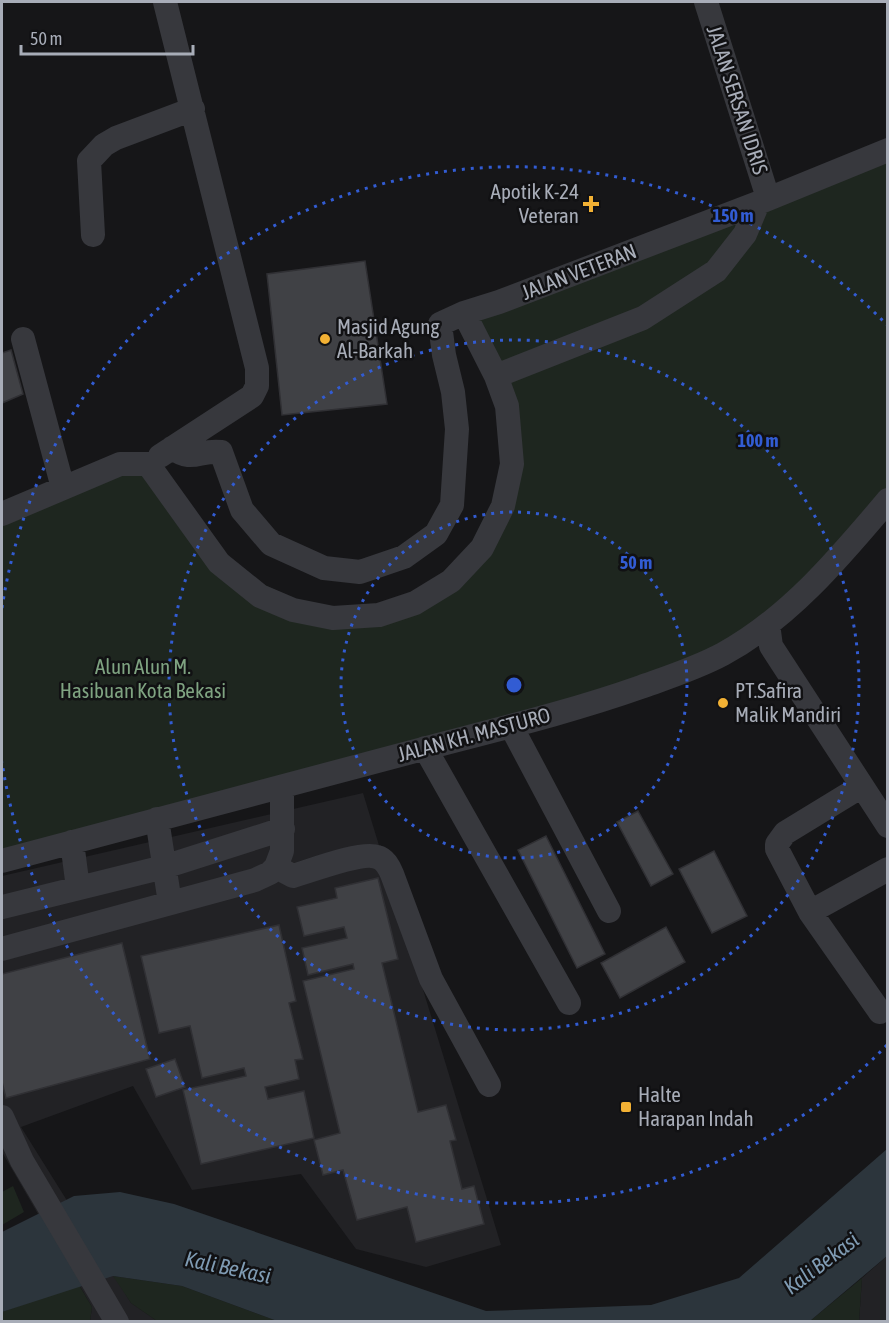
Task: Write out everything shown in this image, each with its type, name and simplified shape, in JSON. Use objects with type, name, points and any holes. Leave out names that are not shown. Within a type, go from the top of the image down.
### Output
[{"type":"street","points":[[2,513],[120,464],[148,464],[252,396],[256,386],[257,368],[165,2]]},
{"type":"street","name":"JALAN SERSAN IDRIS","points":[[706,2],[763,200]]},
{"type":"street","points":[[93,235],[89,161],[104,145],[116,138],[193,108]]},
{"type":"street","name":"JALAN VETERAN","points":[[172,448],[182,455],[193,457],[221,452],[242,510],[271,544],[296,556],[324,568],[360,572],[404,557],[436,534],[452,505],[457,429],[453,392],[444,355],[440,324],[888,150]]},
{"type":"street","points":[[496,376],[643,318],[716,271],[745,234],[763,200]]},
{"type":"street","points":[[148,464],[219,563],[260,596],[293,610],[333,618],[379,615],[415,603],[451,581],[482,548],[503,506],[513,464],[507,406],[496,376],[464,313]]},
{"type":"street","points":[[23,339],[63,488]]},
{"type":"street","name":"JALAN KH. MASTURO","points":[[2,861],[511,726],[597,702],[685,671],[724,653],[768,624],[883,516]]},
{"type":"street","points":[[768,624],[771,646],[888,826]]},
{"type":"street","points":[[511,726],[609,910]]},
{"type":"street","points":[[425,748],[568,1004]]},
{"type":"street","points":[[862,786],[785,833],[777,844],[777,849],[810,912],[880,1012]]},
{"type":"street","points":[[2,949],[255,880],[270,873],[276,867],[282,851],[282,787]]},
{"type":"street","points":[[158,819],[170,903]]},
{"type":"street","points":[[2,907],[164,867],[283,829]]},
{"type":"street","points":[[72,842],[78,888]]},
{"type":"street","points":[[276,867],[292,876],[361,856],[376,856],[386,863],[431,980],[489,1085]]},
{"type":"street","points":[[810,912],[888,869]]},
{"type":"street","points":[[2,1117],[22,1161],[117,1322]]},
{"type":"shaded area","points":[[363,793],[501,1245],[426,1267],[356,1249],[301,1174],[192,1190],[133,1086],[21,1127],[131,1303],[157,1321],[90,1321],[92,1307],[2,1152],[2,876]]},
{"type":"shaded area","points":[[887,1256],[887,1321],[859,1322],[862,1278]]},
{"type":"green space","name":"Alun Alun M. Hasibuan Kota Bekasi","points":[[887,151],[887,500],[836,559],[691,669],[2,861],[2,514],[148,464],[220,563],[333,618],[451,581],[503,506],[507,406],[464,313]]},
{"type":"green space","points":[[13,1186],[24,1212],[2,1225],[2,1192]]},
{"type":"green space","points":[[113,1276],[182,1286],[277,1321],[157,1321],[131,1303]]},
{"type":"green space","points":[[862,1278],[859,1321],[810,1321]]},
{"type":"green space","points":[[79,1285],[92,1307],[90,1321],[2,1321],[2,1312]]},
{"type":"water","name":"Kali Bekasi","points":[[887,1149],[887,1256],[810,1321],[277,1321],[182,1286],[113,1276],[2,1312],[2,1232],[74,1196],[120,1192],[174,1204],[486,1311],[651,1305],[739,1278]]},
{"type":"building","name":"Masjid Agung Al-Barkah","points":[[365,261],[387,404],[282,415],[267,274]]},
{"type":"building","points":[[11,350],[23,394],[2,403],[2,353]]},
{"type":"building","points":[[638,811],[673,874],[651,886],[617,822]]},
{"type":"building","points":[[546,836],[605,954],[577,968],[518,850]]},
{"type":"building","points":[[714,851],[747,916],[712,933],[679,869]]},
{"type":"building","points":[[378,878],[398,959],[382,963],[418,1112],[446,1105],[456,1140],[450,1141],[462,1189],[474,1186],[484,1224],[416,1242],[407,1207],[357,1220],[343,1170],[323,1175],[314,1140],[340,1133],[303,981],[354,969],[353,964],[308,975],[302,948],[347,938],[344,927],[304,936],[297,907],[337,898],[335,888]]},
{"type":"building","points":[[279,925],[296,1001],[289,1003],[303,1059],[295,1060],[299,1079],[265,1087],[268,1099],[304,1091],[314,1138],[201,1164],[183,1090],[246,1076],[244,1068],[202,1078],[190,1026],[159,1033],[141,956]]},
{"type":"building","points":[[666,927],[685,962],[620,998],[601,963]]},
{"type":"building","points":[[122,943],[150,1059],[6,1098],[2,1082],[2,974]]},
{"type":"building","points":[[175,1059],[185,1087],[156,1097],[146,1069]]},
{"type":"place","name":"Apotik K-24 Veteran","points":[[591,204]]},
{"type":"place","name":"Masjid Agung Al-Barkah","points":[[325,339]]},
{"type":"place","name":"PT.Safira Malik Mandiri","points":[[723,703]]},
{"type":"place","name":"Halte Harapan Indah","points":[[626,1107]]}]
